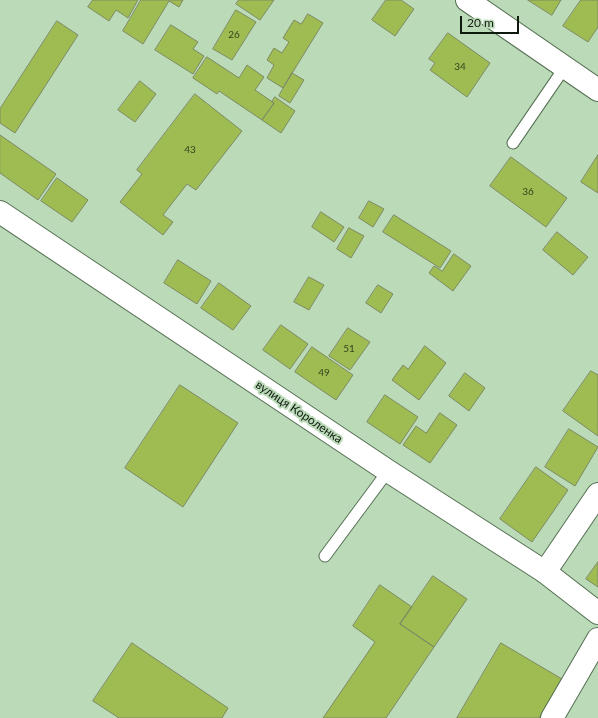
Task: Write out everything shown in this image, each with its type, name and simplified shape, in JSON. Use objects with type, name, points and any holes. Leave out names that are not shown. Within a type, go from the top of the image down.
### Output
[{"type":"street","points":[[467,0],[598,90]]},
{"type":"street","name":"вулиця Короленка","points":[[0,212],[388,471],[546,572],[598,613]]},
{"type":"street","points":[[546,572],[598,494]]},
{"type":"street","points":[[552,718],[598,638]]},
{"type":"lane","points":[[513,143],[565,67]]},
{"type":"lane","points":[[325,556],[388,471]]},
{"type":"building","points":[[93,0],[138,0],[128,18],[116,10],[109,21],[88,7]]},
{"type":"building","points":[[141,0],[183,0],[179,7],[169,1],[143,44],[123,31]]},
{"type":"building","points":[[239,0],[274,0],[260,20],[236,4]]},
{"type":"building","points":[[386,0],[401,0],[414,9],[395,36],[372,20]]},
{"type":"building","points":[[528,0],[561,0],[552,15]]},
{"type":"building","points":[[581,0],[598,0],[598,27],[588,42],[563,26]]},
{"type":"building","points":[[236,10],[256,22],[232,60],[213,49]]},
{"type":"building","points":[[308,14],[323,23],[283,88],[267,78],[274,65],[267,60],[274,48],[282,53],[289,42],[283,38],[294,20],[301,24]]},
{"type":"building","points":[[57,21],[78,35],[15,133],[0,123],[0,109]]},
{"type":"building","points":[[171,25],[198,42],[193,49],[204,56],[193,74],[155,50]]},
{"type":"building","points":[[448,33],[490,63],[467,97],[430,70],[435,63],[429,59]]},
{"type":"building","points":[[207,57],[239,78],[247,65],[264,77],[255,90],[274,103],[262,120],[219,91],[217,94],[193,78]]},
{"type":"building","points":[[292,73],[304,80],[290,103],[279,96]]},
{"type":"building","points":[[140,81],[156,94],[135,122],[118,110]]},
{"type":"building","points":[[195,94],[242,131],[196,190],[187,184],[163,215],[173,222],[163,235],[120,202],[142,174],[137,170]]},
{"type":"building","points":[[275,97],[295,111],[281,133],[262,120],[274,103],[272,102]]},
{"type":"building","points":[[0,135],[56,174],[38,200],[0,173]]},
{"type":"building","points":[[598,155],[598,193],[581,182]]},
{"type":"building","points":[[511,157],[567,198],[546,227],[490,186]]},
{"type":"building","points":[[57,178],[88,200],[72,222],[41,201]]},
{"type":"building","points":[[369,201],[384,209],[373,227],[359,218]]},
{"type":"building","points":[[321,212],[344,227],[334,242],[312,227]]},
{"type":"building","points":[[394,215],[451,251],[440,268],[383,232]]},
{"type":"building","points":[[349,228],[364,236],[351,258],[337,249]]},
{"type":"building","points":[[557,232],[588,257],[573,275],[543,250]]},
{"type":"building","points":[[454,254],[471,266],[453,291],[429,273],[434,266],[442,271]]},
{"type":"building","points":[[178,260],[211,281],[197,304],[164,283]]},
{"type":"building","points":[[309,277],[324,285],[309,310],[294,302]]},
{"type":"building","points":[[219,283],[251,306],[233,330],[201,308]]},
{"type":"building","points":[[378,285],[393,294],[381,313],[366,303]]},
{"type":"building","points":[[281,325],[308,344],[290,369],[263,350]]},
{"type":"building","points":[[348,328],[370,342],[350,370],[329,356]]},
{"type":"building","points":[[425,346],[446,363],[419,400],[392,380],[403,365],[408,369]]},
{"type":"building","points":[[312,347],[353,375],[336,400],[295,372]]},
{"type":"building","points":[[591,371],[598,375],[598,436],[563,411]]},
{"type":"building","points":[[465,373],[485,388],[469,411],[449,396]]},
{"type":"building","points":[[180,385],[238,423],[183,507],[125,468]]},
{"type":"building","points":[[385,395],[418,417],[400,444],[367,422]]},
{"type":"building","points":[[440,413],[457,425],[430,463],[403,445],[416,426],[426,433]]},
{"type":"building","points":[[569,429],[598,447],[575,486],[545,467]]},
{"type":"building","points":[[536,467],[568,490],[532,542],[500,519]]},
{"type":"building","points":[[598,562],[598,587],[586,579]]},
{"type":"building","points":[[433,576],[467,599],[434,647],[400,624]]},
{"type":"building","points":[[380,585],[412,607],[400,624],[434,647],[386,718],[323,718],[375,642],[353,626]]},
{"type":"building","points":[[132,643],[228,708],[222,718],[119,718],[93,701]]},
{"type":"building","points":[[501,643],[562,679],[539,718],[457,718]]}]
